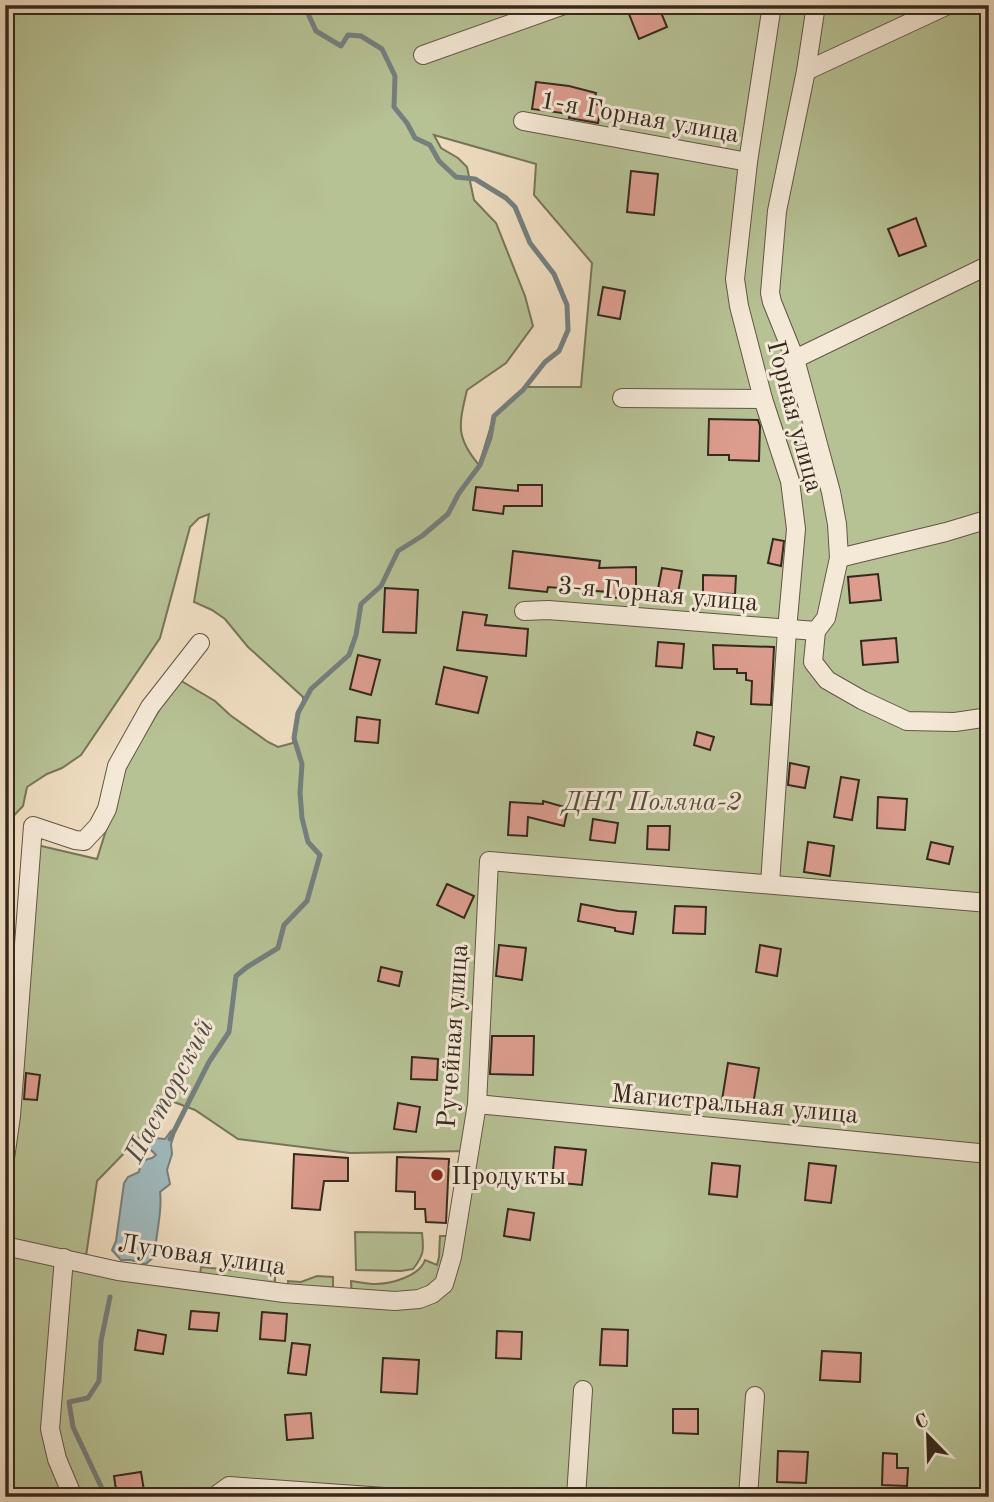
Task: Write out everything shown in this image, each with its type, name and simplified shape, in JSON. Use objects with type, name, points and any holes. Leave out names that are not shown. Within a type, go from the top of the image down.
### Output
[{"type":"street","points":[[423,55],[564,5]]},
{"type":"street","name":"Горная улица","points":[[770,884],[796,528],[790,481],[763,399],[739,306],[735,279],[748,162],[772,5]]},
{"type":"street","points":[[816,5],[806,71],[777,211],[770,293],[795,359],[837,524],[839,558],[826,618],[816,631],[813,662],[827,680],[907,721],[955,722],[989,717]]},
{"type":"street","points":[[806,71],[948,5]]},
{"type":"street","name":"1-я Горная улица","points":[[523,121],[748,162]]},
{"type":"street","points":[[795,359],[989,265]]},
{"type":"street","points":[[622,398],[763,399]]},
{"type":"street","points":[[839,558],[989,519]]},
{"type":"street","name":"3-я Горная улица","points":[[524,611],[548,610],[816,631]]},
{"type":"street","points":[[5,1158],[11,1116],[33,826],[84,841],[98,826],[107,809],[117,766],[150,707],[200,643]]},
{"type":"street","name":"Ручейная улица","points":[[394,1301],[419,1299],[432,1294],[444,1284],[452,1258],[477,1104],[489,861],[770,884]]},
{"type":"street","points":[[770,884],[989,903]]},
{"type":"street","name":"Магистральная улица","points":[[477,1104],[989,1154]]},
{"type":"street","name":"Луговая улица","points":[[5,1246],[118,1271],[280,1293],[394,1301]]},
{"type":"street","points":[[64,1258],[50,1429],[57,1459],[73,1497]]},
{"type":"street","points":[[576,1497],[583,1390]]},
{"type":"street","points":[[748,1497],[755,1395]]},
{"type":"street","points":[[214,1497],[229,1486],[384,1497]]},
{"type":"green space","name":"ДНТ Поляна-2","points":[[5,5],[989,5],[989,1497],[5,1497],[5,1115],[37,845],[97,859],[127,763],[178,679],[215,701],[230,715],[278,747],[293,743],[298,713],[303,702],[303,697],[248,647],[225,619],[194,602],[209,514],[199,518],[190,527],[160,638],[81,755],[27,787],[23,806],[5,825]],"holes":[[[434,135],[536,164],[534,195],[592,263],[581,387],[525,387],[494,416],[479,465],[466,446],[461,430],[467,390],[506,363],[533,326],[525,296],[496,223],[474,200],[467,167],[441,148]],[[174,1102],[195,1110],[238,1139],[350,1153],[468,1151],[457,1236],[440,1236],[437,1265],[425,1260],[411,1275],[389,1282],[372,1284],[351,1281],[352,1299],[333,1297],[333,1277],[317,1276],[301,1282],[288,1281],[288,1295],[275,1294],[275,1274],[201,1267],[199,1283],[85,1263],[97,1181]]]},
{"type":"green space","points":[[355,1232],[422,1233],[421,1256],[413,1269],[356,1270]]},
{"type":"water","points":[[171,1131],[174,1135],[167,1170],[170,1184],[160,1192],[155,1256],[146,1264],[121,1260],[112,1250],[116,1241],[124,1183],[128,1177],[139,1172],[141,1161],[156,1155],[147,1143],[153,1142],[155,1138],[165,1139]]},
{"type":"building","points":[[649,5],[658,5],[667,27],[639,39],[629,14]]},
{"type":"building","points":[[536,82],[596,93],[594,104],[601,105],[598,123],[569,118],[570,114],[532,109]]},
{"type":"building","points":[[631,171],[658,174],[654,215],[627,212]]},
{"type":"building","points":[[916,218],[926,246],[899,256],[888,229]]},
{"type":"building","points":[[603,287],[625,291],[620,319],[598,315]]},
{"type":"building","points":[[709,419],[758,420],[759,461],[729,460],[729,455],[708,455]]},
{"type":"building","points":[[518,485],[542,485],[542,506],[504,506],[503,514],[473,510],[476,487],[518,491]]},
{"type":"building","points":[[773,539],[784,541],[781,566],[768,563]]},
{"type":"building","points":[[513,551],[600,561],[599,568],[636,567],[636,597],[608,598],[608,592],[548,587],[547,592],[509,588]]},
{"type":"building","points":[[662,568],[682,571],[678,593],[658,589]]},
{"type":"building","points":[[878,574],[881,600],[850,603],[848,577]]},
{"type":"building","points":[[703,575],[736,576],[735,594],[703,593]]},
{"type":"building","points":[[385,588],[418,590],[416,633],[383,632]]},
{"type":"building","points":[[463,612],[487,615],[485,625],[528,629],[526,656],[457,650]]},
{"type":"building","points":[[896,638],[898,662],[863,665],[861,641]]},
{"type":"building","points":[[658,642],[684,644],[682,668],[656,666]]},
{"type":"building","points":[[713,645],[774,647],[771,705],[751,704],[752,681],[746,680],[746,673],[737,673],[737,669],[714,669]]},
{"type":"building","points":[[358,655],[380,660],[371,695],[350,689]]},
{"type":"building","points":[[444,667],[487,677],[478,713],[436,704]]},
{"type":"building","points":[[357,717],[380,720],[378,743],[355,741]]},
{"type":"building","points":[[697,732],[714,737],[710,750],[694,745]]},
{"type":"building","points":[[790,763],[809,767],[805,788],[788,785]]},
{"type":"building","points":[[841,777],[859,780],[852,820],[834,817]]},
{"type":"building","points":[[878,797],[907,799],[905,830],[877,828]]},
{"type":"building","points":[[543,801],[568,808],[564,826],[528,817],[527,836],[508,835],[510,802],[543,804]]},
{"type":"building","points":[[593,819],[618,823],[615,843],[590,840]]},
{"type":"building","points":[[648,826],[670,826],[669,850],[647,849]]},
{"type":"building","points":[[808,842],[834,846],[830,876],[804,872]]},
{"type":"building","points":[[931,842],[953,847],[949,864],[927,859]]},
{"type":"building","points":[[447,884],[474,896],[464,918],[437,905]]},
{"type":"building","points":[[581,904],[636,912],[633,934],[578,921]]},
{"type":"building","points":[[675,906],[706,907],[705,934],[673,933]]},
{"type":"building","points":[[499,945],[526,948],[522,980],[496,976]]},
{"type":"building","points":[[760,945],[781,949],[777,976],[756,972]]},
{"type":"building","points":[[381,967],[402,972],[399,986],[378,981]]},
{"type":"building","points":[[492,1036],[534,1036],[533,1075],[490,1074]]},
{"type":"building","points":[[412,1057],[438,1059],[437,1080],[411,1079]]},
{"type":"building","points":[[728,1063],[759,1068],[753,1105],[722,1100]]},
{"type":"building","points":[[26,1073],[40,1075],[37,1100],[24,1099]]},
{"type":"building","points":[[398,1103],[420,1107],[416,1132],[394,1129]]},
{"type":"building","points":[[555,1147],[586,1150],[582,1185],[552,1182]]},
{"type":"building","points":[[294,1154],[348,1158],[348,1181],[324,1181],[320,1210],[292,1208]]},
{"type":"building","name":"Продукты","points":[[397,1157],[449,1159],[446,1223],[426,1222],[425,1209],[415,1209],[415,1192],[396,1191]]},
{"type":"building","points":[[712,1163],[740,1166],[737,1197],[709,1194]]},
{"type":"building","points":[[809,1163],[836,1166],[831,1203],[805,1200]]},
{"type":"building","points":[[508,1209],[534,1213],[530,1240],[504,1236]]},
{"type":"building","points":[[191,1311],[219,1313],[217,1331],[189,1329]]},
{"type":"building","points":[[262,1312],[287,1314],[285,1341],[260,1339]]},
{"type":"building","points":[[602,1329],[628,1330],[627,1366],[600,1365]]},
{"type":"building","points":[[138,1330],[166,1335],[163,1354],[135,1350]]},
{"type":"building","points":[[497,1331],[522,1332],[521,1359],[496,1358]]},
{"type":"building","points":[[292,1343],[310,1345],[306,1375],[288,1373]]},
{"type":"building","points":[[822,1351],[861,1353],[860,1382],[820,1380]]},
{"type":"building","points":[[383,1358],[419,1360],[417,1394],[381,1392]]},
{"type":"building","points":[[673,1409],[698,1409],[698,1434],[673,1433]]},
{"type":"building","points":[[311,1413],[313,1438],[287,1440],[285,1415]]},
{"type":"building","points":[[778,1451],[808,1452],[806,1483],[777,1482]]},
{"type":"building","points":[[883,1453],[897,1454],[897,1468],[908,1468],[907,1486],[882,1485]]},
{"type":"building","points":[[141,1472],[145,1497],[117,1497],[114,1476]]},
{"type":"waterway","name":"Пасторский","points":[[170,1139],[209,1062],[229,1032],[236,976],[278,948],[284,925],[307,901],[320,855],[308,842],[302,818],[302,764],[294,738],[298,713],[311,689],[349,655],[356,635],[361,604],[381,586],[398,551],[422,536],[448,514],[459,493],[480,465],[490,438],[494,416],[523,390],[545,362],[559,351],[568,330],[567,305],[554,274],[530,243],[515,207],[506,198],[475,179],[456,177],[439,161],[430,145],[415,138],[394,107],[395,76],[382,49],[361,36],[348,35],[341,46],[316,31],[304,5]]},
{"type":"waterway","name":"Пасторский","points":[[106,1497],[73,1427],[69,1402],[88,1398],[99,1381],[101,1341],[110,1297]]},
{"type":"place","name":"Продукты","points":[[437,1175]]}]
